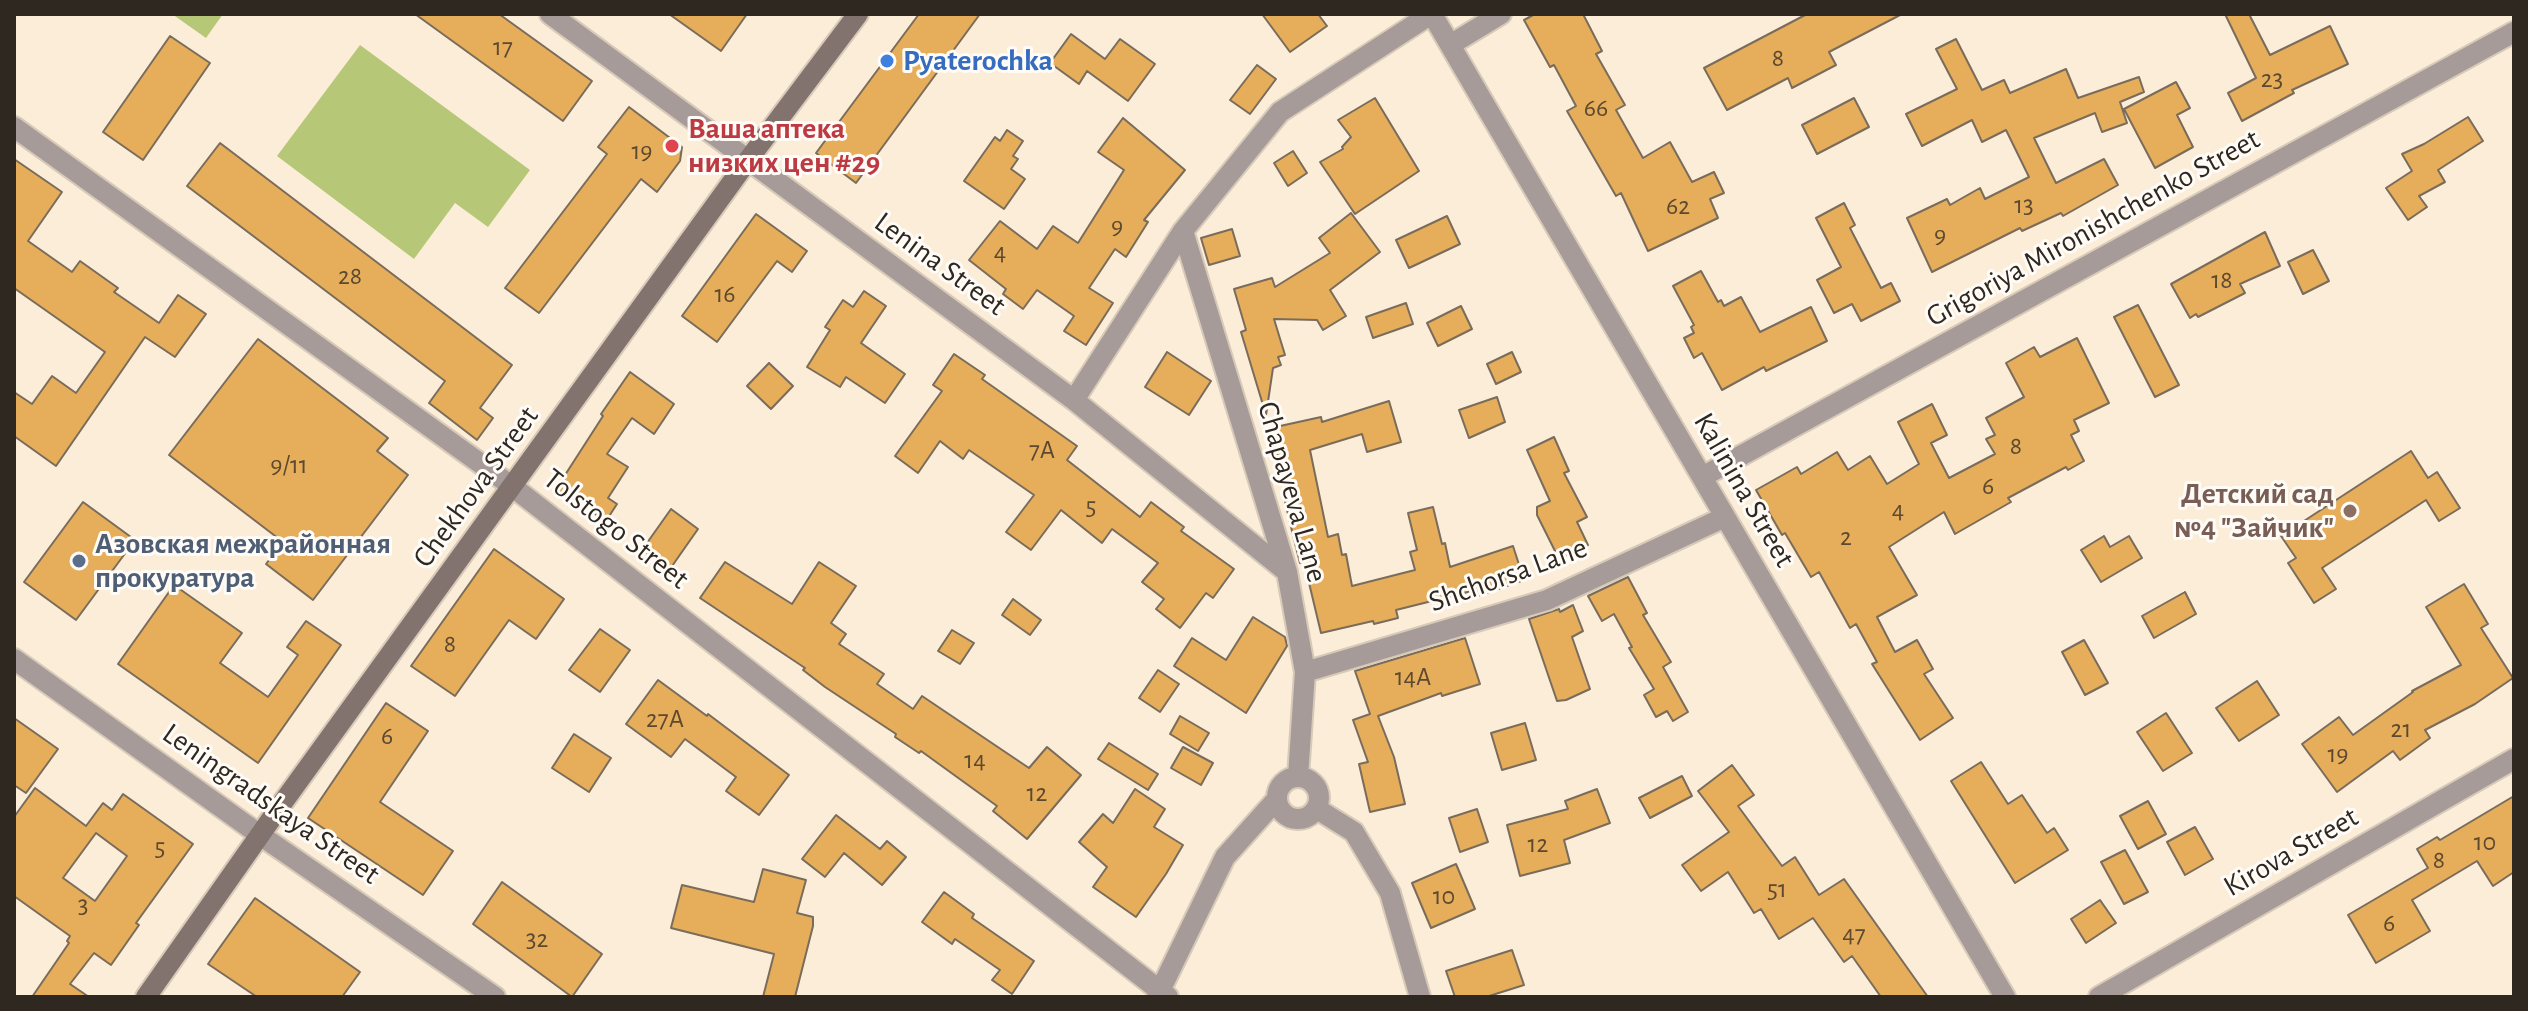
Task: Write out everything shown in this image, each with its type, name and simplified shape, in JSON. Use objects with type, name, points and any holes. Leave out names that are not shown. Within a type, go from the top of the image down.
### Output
[{"type":"main road","name":"Chekhova Street","points":[[146,997],[748,160],[858,14]]},
{"type":"street","name":"Lenina Street","points":[[550,14],[1074,400],[1287,572]]},
{"type":"street","name":"Kalinina Street","points":[[1432,14],[2005,997]]},
{"type":"street","points":[[1074,400],[1183,231],[1280,112],[1432,14]]},
{"type":"street","points":[[1450,45],[1501,14]]},
{"type":"street","name":"Grigoriya Mironishchenko Street","points":[[1702,477],[2514,32]]},
{"type":"street","name":"Tolstogo Street","points":[[14,127],[513,487],[1161,995]]},
{"type":"street","name":"Chapayeva Lane","points":[[1183,231],[1287,572],[1305,672],[1298,777]]},
{"type":"street","name":"Shchorsa Lane","points":[[1305,672],[1547,600],[1725,517]]},
{"type":"street","name":"Leningradskaya Street","points":[[14,659],[260,835],[495,997]]},
{"type":"street","name":"Kirova Street","points":[[2099,997],[2514,759]]},
{"type":"street","points":[[1298,777],[1317,787],[1319,794],[1317,809],[1306,818],[1293,819],[1281,811],[1277,792],[1286,781],[1298,777]]},
{"type":"street","points":[[1161,995],[1225,857],[1277,799]]},
{"type":"street","points":[[1317,809],[1354,832],[1390,893],[1420,997]]},
{"type":"green space","points":[[172,14],[223,14],[206,38]]},
{"type":"green space","points":[[360,45],[530,170],[488,227],[455,203],[414,259],[277,156]]},
{"type":"building","points":[[415,14],[499,14],[592,81],[563,121]]},
{"type":"building","points":[[669,14],[747,14],[721,51]]},
{"type":"building","points":[[919,14],[980,14],[856,183],[816,153]]},
{"type":"building","points":[[1262,14],[1318,14],[1327,26],[1290,52]]},
{"type":"building","points":[[1535,14],[1583,14],[1602,51],[1596,54],[1625,105],[1616,110],[1643,158],[1670,142],[1692,182],[1714,172],[1724,193],[1710,199],[1718,218],[1648,251],[1621,193],[1616,196],[1567,111],[1576,106],[1524,20]]},
{"type":"building","points":[[1807,14],[1902,14],[1829,52],[1836,65],[1792,88],[1788,78],[1727,110],[1704,68]]},
{"type":"building","points":[[2225,14],[2249,14],[2270,55],[2330,26],[2348,64],[2292,90],[2294,93],[2242,121],[2228,93],[2256,78]]},
{"type":"building","points":[[1071,34],[1105,59],[1120,39],[1155,64],[1128,101],[1087,71],[1079,84],[1050,63]]},
{"type":"building","points":[[170,36],[210,63],[143,160],[103,132]]},
{"type":"building","points":[[1956,39],[1982,90],[2004,80],[2010,93],[2066,69],[2078,98],[2139,77],[2144,92],[2120,102],[2127,123],[2102,132],[2095,113],[2034,138],[2056,183],[2104,159],[2118,185],[2063,216],[2061,213],[2022,231],[2020,228],[1932,272],[1907,218],[1947,199],[1950,205],[1980,188],[1985,199],[2029,177],[2006,130],[1982,142],[1972,120],[1922,146],[1906,114],[1957,89],[1936,49]]},
{"type":"building","points":[[1257,65],[1276,79],[1250,114],[1230,100]]},
{"type":"building","points":[[2176,82],[2190,108],[2177,115],[2193,147],[2155,168],[2124,109]]},
{"type":"building","points":[[1375,98],[1419,171],[1355,214],[1320,162],[1343,149],[1351,137],[1338,120]]},
{"type":"building","points":[[1854,98],[1869,127],[1817,154],[1802,125]]},
{"type":"building","points":[[629,107],[682,147],[680,161],[657,192],[641,179],[539,313],[505,288],[607,154],[598,147]]},
{"type":"building","points":[[2468,117],[2483,141],[2438,170],[2445,182],[2419,196],[2427,207],[2408,220],[2386,188],[2412,171],[2402,154]]},
{"type":"building","points":[[1123,118],[1185,170],[1144,220],[1148,222],[1126,257],[1115,249],[1089,288],[1113,303],[1086,345],[1064,331],[1074,316],[1037,290],[1023,309],[1003,294],[1006,289],[969,260],[1000,221],[1037,249],[1053,226],[1078,243],[1124,170],[1098,152]]},
{"type":"building","points":[[1007,130],[1023,141],[1013,156],[1018,159],[1011,169],[1025,179],[1004,209],[964,181],[995,137],[1000,141]]},
{"type":"building","points":[[220,143],[512,365],[480,408],[493,418],[477,440],[429,403],[445,381],[187,186]]},
{"type":"building","points":[[1293,151],[1307,173],[1288,186],[1274,163]]},
{"type":"building","points":[[14,159],[62,192],[28,241],[72,272],[80,261],[118,288],[114,292],[159,323],[178,295],[206,314],[175,357],[145,337],[56,466],[14,436],[14,392],[32,404],[52,376],[76,393],[105,352],[14,288]]},
{"type":"building","points":[[1844,203],[1855,225],[1850,228],[1881,288],[1891,283],[1900,301],[1861,321],[1852,304],[1834,313],[1817,280],[1841,267],[1816,218]]},
{"type":"building","points":[[1351,213],[1380,252],[1330,290],[1346,316],[1323,330],[1317,320],[1274,319],[1285,355],[1278,357],[1281,365],[1273,368],[1266,415],[1241,332],[1246,330],[1234,289],[1272,278],[1275,287],[1330,253],[1319,238]]},
{"type":"building","points":[[756,214],[807,251],[792,272],[777,261],[717,342],[682,316]]},
{"type":"building","points":[[1447,216],[1460,244],[1409,268],[1396,240]]},
{"type":"building","points":[[1232,229],[1240,256],[1209,265],[1201,238]]},
{"type":"building","points":[[2265,232],[2280,266],[2240,284],[2245,293],[2198,317],[2196,314],[2190,318],[2171,284]]},
{"type":"building","points":[[2313,250],[2329,281],[2303,294],[2288,262]]},
{"type":"building","points":[[1701,271],[1718,302],[1721,300],[1724,306],[1741,297],[1760,332],[1811,307],[1827,341],[1766,371],[1764,367],[1722,390],[1702,353],[1694,358],[1684,338],[1694,333],[1691,327],[1694,325],[1673,286]]},
{"type":"building","points":[[864,291],[886,306],[861,343],[905,374],[885,403],[846,377],[840,387],[807,367],[830,330],[825,327],[843,300],[853,307]]},
{"type":"building","points":[[1406,303],[1413,324],[1373,338],[1366,317]]},
{"type":"building","points":[[2138,305],[2179,385],[2155,397],[2114,317]]},
{"type":"building","points":[[1461,306],[1472,329],[1438,346],[1427,323]]},
{"type":"building","points":[[2077,338],[2109,403],[2074,420],[2079,431],[2071,435],[2084,461],[2068,470],[2066,467],[2008,498],[2011,502],[1955,534],[1944,512],[1889,547],[1917,595],[1877,617],[1895,652],[1917,640],[1933,669],[1924,674],[1953,718],[1920,740],[1872,664],[1877,662],[1856,624],[1850,628],[1819,572],[1811,577],[1756,490],[1797,467],[1801,474],[1837,452],[1848,470],[1870,456],[1887,484],[1919,464],[1898,422],[1932,404],[1947,435],[1931,443],[1949,478],[1995,454],[1986,439],[1995,435],[1986,418],[2024,397],[2006,363],[2034,347],[2040,357]]},
{"type":"building","points":[[258,339],[388,438],[377,451],[408,475],[313,600],[266,564],[283,542],[169,455]]},
{"type":"building","points":[[1167,352],[1211,381],[1189,415],[1145,387]]},
{"type":"building","points":[[1512,352],[1521,372],[1496,384],[1487,364]]},
{"type":"building","points":[[954,354],[985,375],[982,379],[1077,446],[1067,460],[1140,517],[1151,502],[1184,527],[1181,531],[1234,569],[1213,598],[1206,593],[1180,628],[1156,609],[1164,599],[1142,582],[1158,563],[1112,529],[1102,543],[1061,510],[1031,550],[1006,532],[1034,495],[969,450],[963,459],[940,441],[918,473],[895,456],[942,391],[933,385]]},
{"type":"building","points":[[769,363],[793,386],[771,409],[747,386]]},
{"type":"building","points":[[630,372],[674,404],[654,434],[632,418],[607,454],[628,467],[608,498],[617,504],[606,521],[556,489]]},
{"type":"building","points":[[1497,397],[1505,422],[1469,438],[1459,410]]},
{"type":"building","points":[[1389,401],[1401,442],[1367,452],[1362,434],[1310,450],[1328,537],[1338,534],[1342,555],[1346,554],[1352,586],[1415,570],[1410,552],[1417,550],[1408,513],[1433,507],[1450,567],[1513,546],[1524,580],[1478,596],[1476,590],[1396,610],[1398,618],[1321,633],[1304,562],[1300,563],[1290,523],[1271,428],[1321,417],[1322,422]]},
{"type":"building","points":[[1554,437],[1569,471],[1564,473],[1587,517],[1577,522],[1588,545],[1559,559],[1537,515],[1537,507],[1550,501],[1527,450]]},
{"type":"building","points":[[2411,451],[2428,478],[2437,472],[2460,508],[2439,521],[2426,500],[2322,568],[2336,589],[2314,603],[2288,563],[2296,558],[2281,536]]},
{"type":"building","name":"Азовская межрайонная прокуратура","points":[[83,502],[135,540],[76,620],[24,582]]},
{"type":"building","points":[[671,509],[698,529],[670,569],[642,550]]},
{"type":"building","points":[[2104,536],[2110,547],[2129,536],[2142,558],[2101,582],[2081,550]]},
{"type":"building","points":[[494,549],[564,599],[536,639],[509,620],[455,696],[411,666]]},
{"type":"building","points":[[725,562],[792,604],[819,562],[856,586],[831,623],[846,634],[839,644],[884,674],[877,684],[913,709],[922,696],[1029,768],[1047,747],[1081,775],[1027,839],[993,811],[997,806],[825,687],[803,670],[805,668],[700,598]]},
{"type":"building","points":[[1628,577],[1647,613],[1643,615],[1671,662],[1663,667],[1688,712],[1673,721],[1667,711],[1656,717],[1644,695],[1654,689],[1629,648],[1632,647],[1614,614],[1602,621],[1588,596]]},
{"type":"building","points":[[2464,584],[2488,624],[2481,628],[2513,678],[2475,704],[2425,730],[2430,738],[2400,760],[2393,751],[2337,792],[2302,744],[2339,717],[2353,735],[2412,691],[2461,665],[2426,607]]},
{"type":"building","points":[[174,585],[242,633],[220,663],[268,697],[298,655],[287,647],[306,621],[341,645],[258,763],[118,664]]},
{"type":"building","points":[[2185,592],[2196,614],[2154,638],[2142,616]]},
{"type":"building","points":[[1013,599],[1041,620],[1030,635],[1002,615]]},
{"type":"building","points":[[1573,605],[1583,631],[1572,637],[1590,689],[1557,701],[1529,619],[1559,609],[1560,612]]},
{"type":"building","points":[[1253,617],[1285,637],[1287,646],[1246,713],[1174,666],[1192,638],[1226,660]]},
{"type":"building","points":[[600,629],[630,650],[600,692],[569,670]]},
{"type":"building","points":[[952,630],[974,643],[960,664],[938,651]]},
{"type":"building","points":[[1465,638],[1480,684],[1442,696],[1441,693],[1378,716],[1394,757],[1405,804],[1370,812],[1359,764],[1368,762],[1353,720],[1370,714],[1355,671]]},
{"type":"building","points":[[2084,640],[2108,683],[2085,695],[2062,652]]},
{"type":"building","points":[[1158,670],[1179,684],[1160,712],[1139,698]]},
{"type":"building","points":[[658,680],[789,775],[759,815],[726,791],[736,777],[685,739],[671,757],[626,724]]},
{"type":"building","points":[[2257,681],[2279,715],[2239,741],[2216,708]]},
{"type":"building","points":[[386,703],[428,731],[380,802],[453,851],[423,895],[308,818]]},
{"type":"building","points":[[2166,713],[2192,753],[2163,771],[2137,732]]},
{"type":"building","points":[[1180,716],[1209,733],[1198,751],[1170,734]]},
{"type":"building","points":[[14,718],[58,749],[26,793],[14,785]]},
{"type":"building","points":[[1525,723],[1536,760],[1502,770],[1491,733]]},
{"type":"building","points":[[574,734],[611,758],[589,792],[552,768]]},
{"type":"building","points":[[1109,743],[1158,774],[1148,790],[1098,759]]},
{"type":"building","points":[[1183,747],[1213,763],[1201,785],[1171,768]]},
{"type":"building","points":[[1981,762],[2008,804],[2022,795],[2047,833],[2054,828],[2068,850],[2015,883],[1951,781]]},
{"type":"building","points":[[1732,765],[1754,795],[1738,806],[1782,866],[1795,857],[1819,895],[1844,879],[1928,997],[1881,997],[1852,956],[1844,962],[1813,918],[1779,939],[1761,909],[1754,913],[1728,872],[1701,891],[1682,865],[1729,832],[1698,791]]},
{"type":"building","points":[[1682,776],[1692,796],[1650,818],[1639,798]]},
{"type":"building","points":[[35,788],[86,826],[103,803],[112,810],[123,794],[193,844],[136,923],[139,925],[111,965],[94,953],[70,984],[89,997],[32,997],[69,943],[70,936],[14,896],[14,817]],"holes":[[[96,833],[127,856],[95,901],[63,878]]]},
{"type":"building","points":[[1135,789],[1165,809],[1154,827],[1183,845],[1136,917],[1093,887],[1107,867],[1079,842],[1103,814],[1113,823]]},
{"type":"building","points":[[1597,789],[1610,823],[1564,840],[1570,863],[1520,876],[1507,825],[1568,809],[1565,801]]},
{"type":"building","points":[[2514,796],[2514,872],[2493,886],[2477,861],[2412,900],[2430,931],[2376,963],[2348,915],[2428,868],[2417,849],[2437,837],[2440,840]]},
{"type":"building","points":[[2148,801],[2166,834],[2138,849],[2120,816]]},
{"type":"building","points":[[1477,809],[1488,842],[1460,852],[1449,818]]},
{"type":"building","points":[[836,815],[880,849],[887,841],[906,857],[882,885],[844,853],[825,877],[802,859]]},
{"type":"building","points":[[2195,827],[2213,859],[2185,875],[2167,842]]},
{"type":"building","points":[[2125,850],[2148,892],[2124,904],[2101,862]]},
{"type":"building","points":[[1456,864],[1475,909],[1431,928],[1412,883]]},
{"type":"building","points":[[763,869],[806,880],[797,913],[813,917],[813,926],[795,997],[763,997],[774,954],[671,928],[682,885],[754,902]]},
{"type":"building","points":[[502,882],[602,954],[572,997],[473,924]]},
{"type":"building","points":[[944,892],[974,914],[972,918],[1034,961],[1012,994],[992,980],[1000,970],[955,939],[952,944],[922,922]]},
{"type":"building","points":[[255,898],[360,972],[342,997],[257,997],[208,964]]},
{"type":"building","points":[[2100,900],[2116,923],[2086,943],[2071,919]]},
{"type":"building","points":[[1512,950],[1524,985],[1486,997],[1455,997],[1446,971]]},
{"type":"place","name":"Pyaterochka","points":[[887,61]]},
{"type":"place","name":"Ваша аптека низких цен #29","points":[[672,146]]},
{"type":"place","name":"Детский сад №4 \"Зайчик\"","points":[[2350,511]]},
{"type":"place","name":"Азовская межрайонная прокуратура","points":[[79,561]]}]
